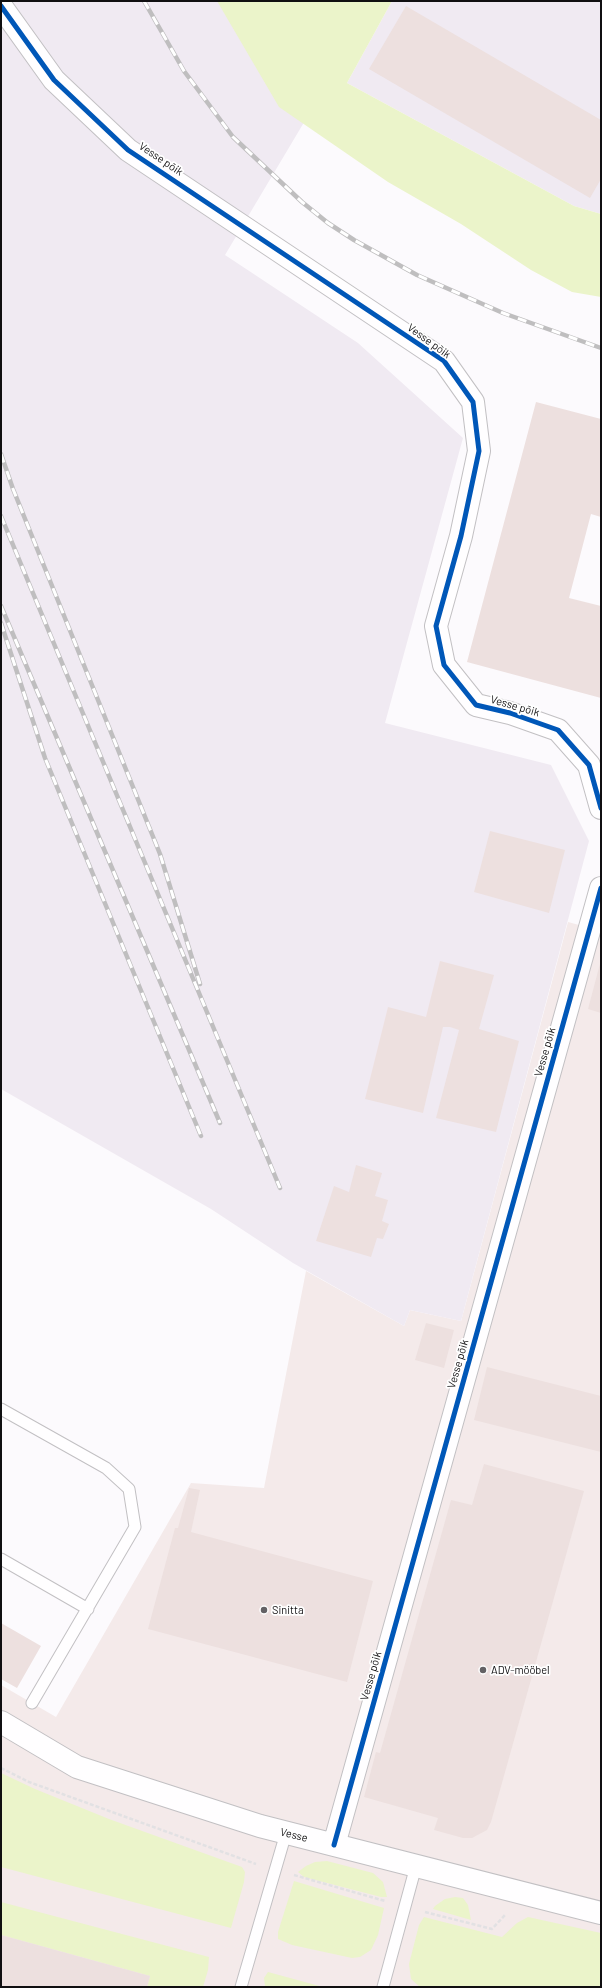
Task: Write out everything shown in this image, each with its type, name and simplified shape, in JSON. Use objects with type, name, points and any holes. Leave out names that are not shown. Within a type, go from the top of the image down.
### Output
[{"type":"street","name":"Vesse põik","points":[[1,6],[54,80],[128,150],[444,361],[473,402],[479,451],[462,536],[436,626],[444,665],[476,705],[510,713],[558,730],[589,765],[601,808]]},
{"type":"street","name":"Vesse põik","points":[[334,1845],[601,888]]},
{"type":"street","name":"Vesse","points":[[1,1722],[78,1767],[260,1826],[601,1913]]},
{"type":"lane","points":[[1,1409],[106,1468],[129,1489],[135,1527],[32,1703]]},
{"type":"lane","points":[[1,1559],[88,1609]]},
{"type":"lane","points":[[241,1987],[286,1833]]},
{"type":"lane","points":[[383,1987],[416,1866]]},
{"type":"shaded area","points":[[1,1],[251,1],[306,119],[225,255],[358,343],[463,438],[385,723],[551,765],[589,841],[461,1321],[410,1310],[404,1326],[293,1263],[211,1209],[1,1089]]},
{"type":"shaded area","points":[[392,1],[601,1],[601,214],[574,206],[347,83]]},
{"type":"shaded area","points":[[568,922],[601,931],[601,1987],[1,1987],[1,1685],[56,1717],[191,1483],[264,1488],[306,1271],[404,1326],[410,1310],[461,1321]]},
{"type":"green space","points":[[217,1],[392,1],[347,83],[574,206],[601,214],[601,297],[572,292],[531,270],[461,224],[388,182],[279,107]]},
{"type":"green space","points":[[1,1773],[35,1789],[109,1819],[242,1867],[245,1872],[244,1882],[231,1928],[1,1867]]},
{"type":"green space","points":[[327,1861],[373,1873],[383,1882],[387,1897],[381,1897],[304,1877],[298,1872],[315,1862]]},
{"type":"green space","points":[[294,1881],[384,1908],[378,1935],[371,1950],[360,1957],[352,1958],[292,1945],[278,1939],[278,1932]]},
{"type":"green space","points":[[455,1897],[463,1898],[468,1905],[471,1920],[433,1909],[445,1899]]},
{"type":"green space","points":[[1,1902],[209,1957],[208,1970],[203,1987],[147,1987],[150,1976],[1,1935]]},
{"type":"green space","points":[[424,1917],[502,1937],[517,1923],[528,1917],[601,1933],[601,1987],[420,1987],[411,1979],[409,1964],[419,1925]]},
{"type":"green space","points":[[268,1972],[323,1987],[265,1986],[264,1978]]},
{"type":"building","points":[[406,6],[601,120],[601,179],[590,198],[369,69]]},
{"type":"building","points":[[536,402],[601,419],[601,517],[591,514],[569,598],[601,606],[601,698],[467,662]]},
{"type":"building","points":[[490,831],[565,850],[549,913],[474,892]]},
{"type":"building","points":[[601,960],[601,1013],[588,1009]]},
{"type":"building","points":[[440,961],[494,975],[479,1029],[519,1041],[496,1132],[436,1118],[459,1030],[450,1027],[443,1027],[423,1113],[365,1099],[388,1007],[426,1017]]},
{"type":"building","points":[[356,1165],[382,1173],[375,1196],[388,1200],[382,1221],[389,1224],[383,1239],[377,1238],[371,1257],[316,1241],[334,1186],[349,1192]]},
{"type":"building","points":[[426,1323],[454,1330],[444,1368],[415,1360]]},
{"type":"building","points":[[487,1367],[601,1396],[601,1452],[474,1420]]},
{"type":"building","points":[[484,1464],[584,1491],[491,1822],[487,1830],[472,1838],[463,1838],[434,1830],[438,1818],[364,1797],[376,1752],[380,1753],[451,1500],[472,1505]]},
{"type":"building","points":[[189,1488],[200,1490],[191,1532],[373,1581],[347,1682],[148,1629],[175,1528],[178,1528]]},
{"type":"building","points":[[1,1623],[41,1646],[17,1688],[1,1679]]},
{"type":"building","points":[[1,1935],[150,1976],[147,1987],[1,1987]]},
{"type":"railway","points":[[144,1],[184,71],[233,137],[302,202],[328,223],[354,240],[417,275],[503,313],[601,348]]},
{"type":"railway","points":[[1,454],[13,489],[160,854],[200,984]]},
{"type":"railway","points":[[1,516],[280,1188]]},
{"type":"railway","points":[[1,606],[220,1123]]},
{"type":"railway","points":[[1,623],[45,758],[201,1136]]},
{"type":"cycle path","points":[[1,6],[54,80],[128,150],[444,361],[473,402],[479,451],[461,536],[436,626],[444,665],[476,705],[510,713],[558,730],[589,765],[601,808]]},
{"type":"cycle path","points":[[334,1845],[601,888]]},
{"type":"place","name":"Sinitta","points":[[264,1610]]},
{"type":"place","name":"ADV-mööbel","points":[[483,1670]]}]
